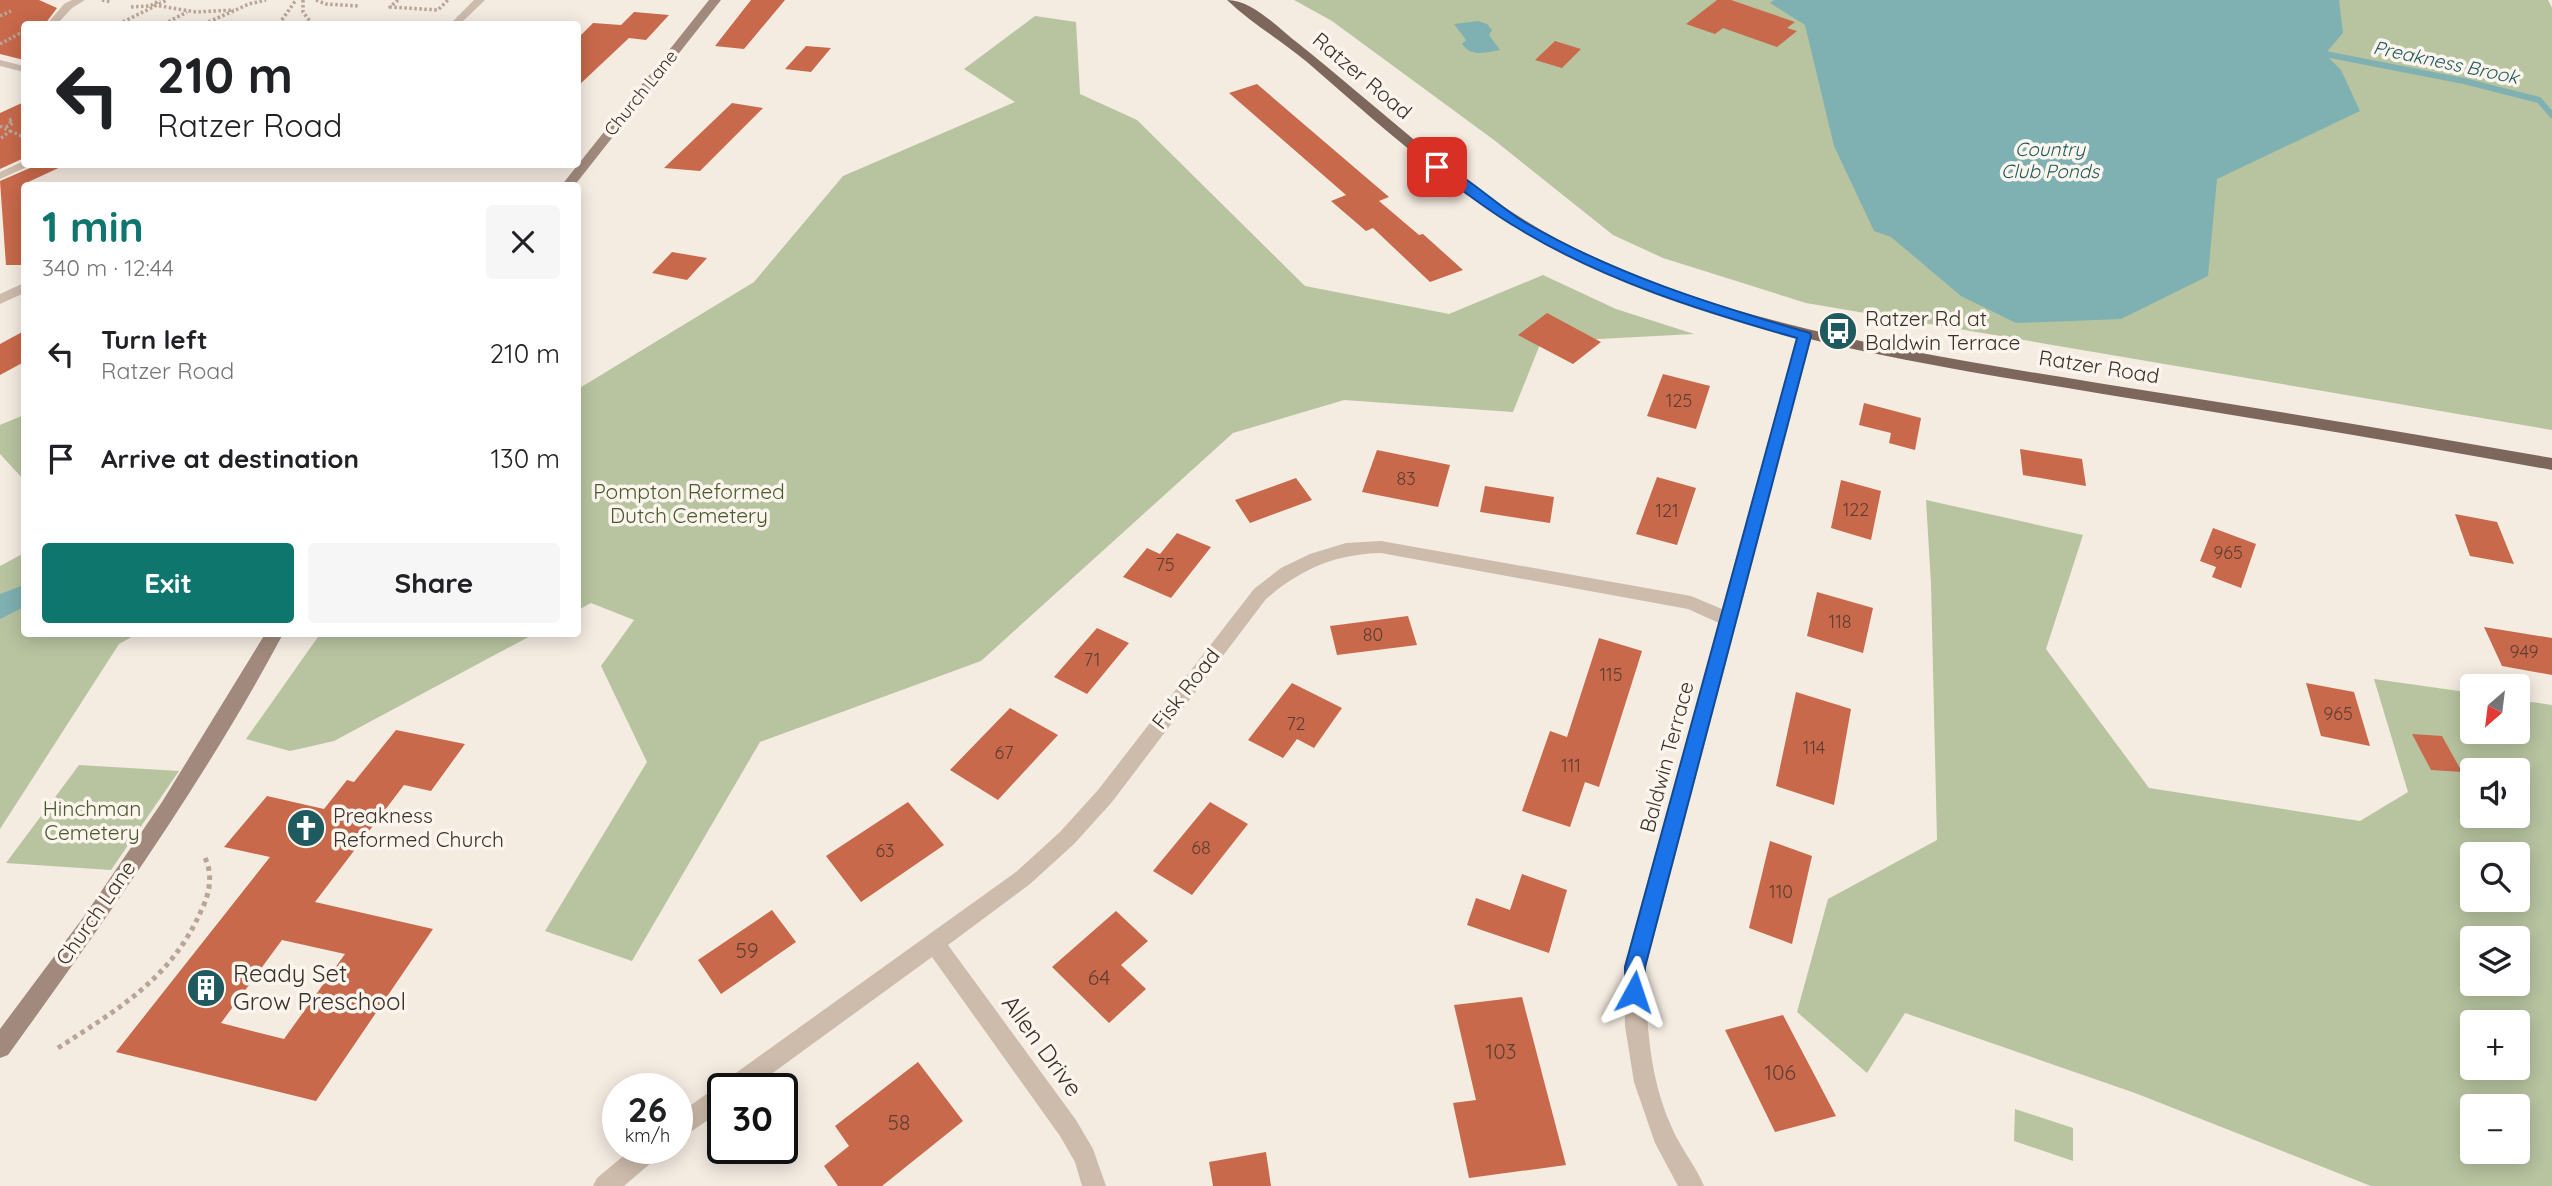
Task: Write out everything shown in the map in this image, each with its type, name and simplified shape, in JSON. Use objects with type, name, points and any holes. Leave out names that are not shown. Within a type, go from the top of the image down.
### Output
[{"type":"main road","name":"Ratzer Road","points":[[1233,0],[1272,28],[1457,183],[1521,225],[1639,283],[1724,313],[1805,336],[1905,358],[2248,412],[2552,464]]},
{"type":"street","name":"Church Lane","points":[[570,182],[715,0]]},
{"type":"street","points":[[0,300],[21,289]]},
{"type":"street","name":"Baldwin Terrace","points":[[1692,1186],[1656,1121],[1641,1069],[1634,1018],[1635,967],[1805,336]]},
{"type":"street","name":"Fisk Road","points":[[755,1073],[1023,878],[1067,838],[1105,796],[1260,594],[1304,561],[1342,549],[1381,547],[1691,603],[1727,619]]},
{"type":"street","name":"Church Lane","points":[[0,1046],[92,922],[169,808],[272,637]]},
{"type":"street","name":"Allen Drive","points":[[935,944],[1069,1128],[1085,1157],[1094,1186]]},
{"type":"street","points":[[605,1186],[632,1164]]},
{"type":"lane","points":[[55,21],[68,6],[80,0]]},
{"type":"lane","points":[[458,21],[480,0]]},
{"type":"lane","points":[[0,63],[21,68]]},
{"type":"lane","points":[[0,176],[21,166]]},
{"type":"path","points":[[102,0],[111,2]]},
{"type":"path","points":[[155,5],[160,0]]},
{"type":"path","points":[[125,21],[167,0]]},
{"type":"path","points":[[210,21],[266,0]]},
{"type":"path","points":[[281,21],[296,0]]},
{"type":"path","points":[[303,0],[303,12],[310,21]]},
{"type":"path","points":[[317,0],[326,4],[358,6]]},
{"type":"path","points":[[341,5],[347,0]]},
{"type":"path","points":[[390,7],[398,0]]},
{"type":"path","points":[[384,7],[438,10],[449,0]]},
{"type":"path","points":[[131,7],[155,5],[188,12],[234,10]]},
{"type":"path","points":[[399,15],[406,8]]},
{"type":"path","points":[[0,16],[11,11]]},
{"type":"path","points":[[170,21],[188,12]]},
{"type":"path","points":[[0,44],[21,35]]},
{"type":"path","points":[[3,126],[13,123],[8,121],[12,119]]},
{"type":"path","points":[[3,126],[21,134]]},
{"type":"path","points":[[0,139],[10,131]]},
{"type":"path","points":[[58,1048],[127,1005],[161,974],[183,948],[198,923],[209,887],[209,865],[203,854]]},
{"type":"green space","points":[[1294,0],[2548,0],[2552,8],[2552,430],[1806,303],[1663,258],[1613,235],[1494,140],[1332,21]]},
{"type":"green space","name":"Pompton Reformed Dutch Cemetery","points":[[1035,16],[1076,22],[1080,94],[1137,120],[1305,286],[1449,314],[1543,275],[1616,309],[1694,334],[1541,342],[1513,412],[1344,400],[1233,433],[981,661],[760,742],[632,961],[545,931],[647,762],[601,666],[634,620],[591,603],[581,608],[581,387],[754,282],[843,176],[1015,102],[964,69]]},
{"type":"green space","points":[[21,416],[21,477],[0,454],[0,425]]},
{"type":"green space","points":[[1926,500],[2083,535],[2046,649],[2149,788],[2360,821],[2408,792],[2374,679],[2460,691],[2460,744],[2530,744],[2530,702],[2552,705],[2552,1186],[2371,1186],[2135,1093],[1905,1013],[1867,1073],[1797,1012],[1828,899],[1937,840],[1931,584]]},
{"type":"green space","points":[[21,555],[21,637],[132,637],[119,644],[0,829],[0,566]]},
{"type":"green space","points":[[318,637],[528,637],[334,741],[290,751],[246,739]]},
{"type":"green space","name":"Hinchman Cemetery","points":[[79,765],[179,771],[111,870],[6,863]]},
{"type":"green space","points":[[2015,1109],[2073,1128],[2073,1161],[2014,1141]]},
{"type":"water","name":"Country Club Ponds","points":[[1774,0],[2339,0],[2343,33],[2325,54],[2341,70],[2360,111],[2217,179],[2208,276],[2121,319],[2016,323],[1961,296],[1891,237],[1874,231],[1834,146],[1805,25],[1770,3]]},
{"type":"water","points":[[1478,21],[1487,24],[1492,30],[1489,35],[1500,50],[1474,53],[1462,44],[1466,40],[1454,24]]},
{"type":"water","points":[[21,586],[21,608],[0,619],[0,594]]},
{"type":"building","points":[[0,0],[39,0],[57,8],[47,21],[21,21],[21,59],[0,54]]},
{"type":"building","points":[[751,0],[785,0],[744,49],[715,46]]},
{"type":"building","points":[[1717,0],[1731,0],[1795,22],[1787,28],[1797,31],[1777,47],[1723,28],[1715,34],[1686,24]]},
{"type":"building","points":[[634,12],[669,15],[646,40],[629,38],[581,83],[581,35],[593,23],[621,25]]},
{"type":"building","points":[[1555,41],[1581,49],[1562,68],[1535,60]]},
{"type":"building","points":[[806,46],[831,48],[811,72],[785,69]]},
{"type":"building","points":[[1257,84],[1389,197],[1379,201],[1419,235],[1423,234],[1463,270],[1430,282],[1373,228],[1366,231],[1331,201],[1346,195],[1229,93]]},
{"type":"building","points":[[21,103],[21,159],[0,169],[0,113]]},
{"type":"building","points":[[732,103],[763,108],[700,171],[664,168]]},
{"type":"building","points":[[30,168],[58,168],[28,182],[21,182],[21,265],[6,265],[0,181]]},
{"type":"building","points":[[672,252],[707,258],[687,280],[652,273]]},
{"type":"building","points":[[1547,313],[1601,342],[1573,364],[1518,335]]},
{"type":"building","points":[[21,333],[21,364],[0,375],[0,344]]},
{"type":"building","points":[[1663,374],[1710,386],[1696,429],[1647,416]]},
{"type":"building","points":[[1864,403],[1921,418],[1915,450],[1889,443],[1891,433],[1859,425]]},
{"type":"building","points":[[2020,449],[2082,459],[2086,486],[2023,475]]},
{"type":"building","points":[[1377,450],[1450,465],[1438,507],[1362,492]]},
{"type":"building","points":[[1657,477],[1696,488],[1677,545],[1636,534]]},
{"type":"building","points":[[1296,478],[1312,500],[1250,523],[1235,500]]},
{"type":"building","points":[[1841,480],[1881,491],[1871,540],[1831,528]]},
{"type":"building","points":[[1485,486],[1554,497],[1550,523],[1480,512]]},
{"type":"building","points":[[2455,514],[2497,522],[2514,564],[2470,556]]},
{"type":"building","points":[[2213,528],[2256,544],[2241,588],[2212,577],[2216,567],[2200,561]]},
{"type":"building","points":[[1177,533],[1211,547],[1171,598],[1123,577],[1147,548],[1160,554]]},
{"type":"building","points":[[1817,592],[1873,608],[1863,653],[1807,636]]},
{"type":"building","points":[[1408,616],[1417,645],[1337,655],[1330,626]]},
{"type":"building","points":[[2484,627],[2552,638],[2552,675],[2502,666]]},
{"type":"building","points":[[1097,628],[1129,643],[1087,694],[1054,677]]},
{"type":"building","points":[[1599,638],[1642,651],[1599,787],[1585,782],[1570,827],[1522,811],[1550,731],[1567,737]]},
{"type":"building","points":[[1292,683],[1342,708],[1314,748],[1297,739],[1283,758],[1248,740]]},
{"type":"building","points":[[2306,683],[2354,692],[2370,746],[2321,736]]},
{"type":"building","points":[[1796,692],[1851,709],[1834,805],[1776,786]]},
{"type":"building","points":[[1010,708],[1058,735],[998,800],[950,770]]},
{"type":"building","name":"Ready Set Grow Preschool","points":[[396,730],[465,744],[431,791],[404,785],[315,902],[433,929],[316,1101],[116,1052],[270,857],[224,847],[267,796],[324,809],[347,780],[354,782]],"holes":[[[282,940],[345,954],[284,1039],[221,1023]]]},
{"type":"building","points":[[2412,734],[2442,736],[2460,772],[2431,770]]},
{"type":"building","points":[[908,802],[944,845],[861,902],[826,856]]},
{"type":"building","points":[[1210,802],[1248,824],[1192,895],[1153,871]]},
{"type":"building","points":[[1770,841],[1812,856],[1792,944],[1749,928]]},
{"type":"building","points":[[1522,874],[1567,890],[1549,953],[1467,925],[1476,898],[1510,910]]},
{"type":"building","points":[[772,910],[796,942],[721,994],[698,960]]},
{"type":"building","points":[[1116,911],[1148,941],[1121,965],[1146,989],[1109,1023],[1052,967]]},
{"type":"building","points":[[1522,997],[1566,1165],[1469,1178],[1453,1103],[1476,1100],[1454,1005]]},
{"type":"building","points":[[1783,1015],[1836,1116],[1775,1132],[1725,1030]]},
{"type":"building","points":[[918,1062],[963,1121],[882,1186],[838,1186],[824,1166],[849,1146],[835,1126]]},
{"type":"building","points":[[1266,1152],[1271,1186],[1213,1186],[1209,1162]]},
{"type":"waterway","name":"Preakness Brook","points":[[2325,54],[2464,81],[2539,100],[2552,115]]},
{"type":"place","name":"Ratzer Rd at Baldwin Terrace","points":[[1838,331]]},
{"type":"place","name":"Preakness Reformed Church","points":[[306,828]]},
{"type":"place","name":"Ready Set Grow Preschool","points":[[206,988]]},
{"type":"route","points":[[1437,167],[1521,225],[1639,283],[1724,313],[1805,336],[1635,967],[1634,992]]}]
